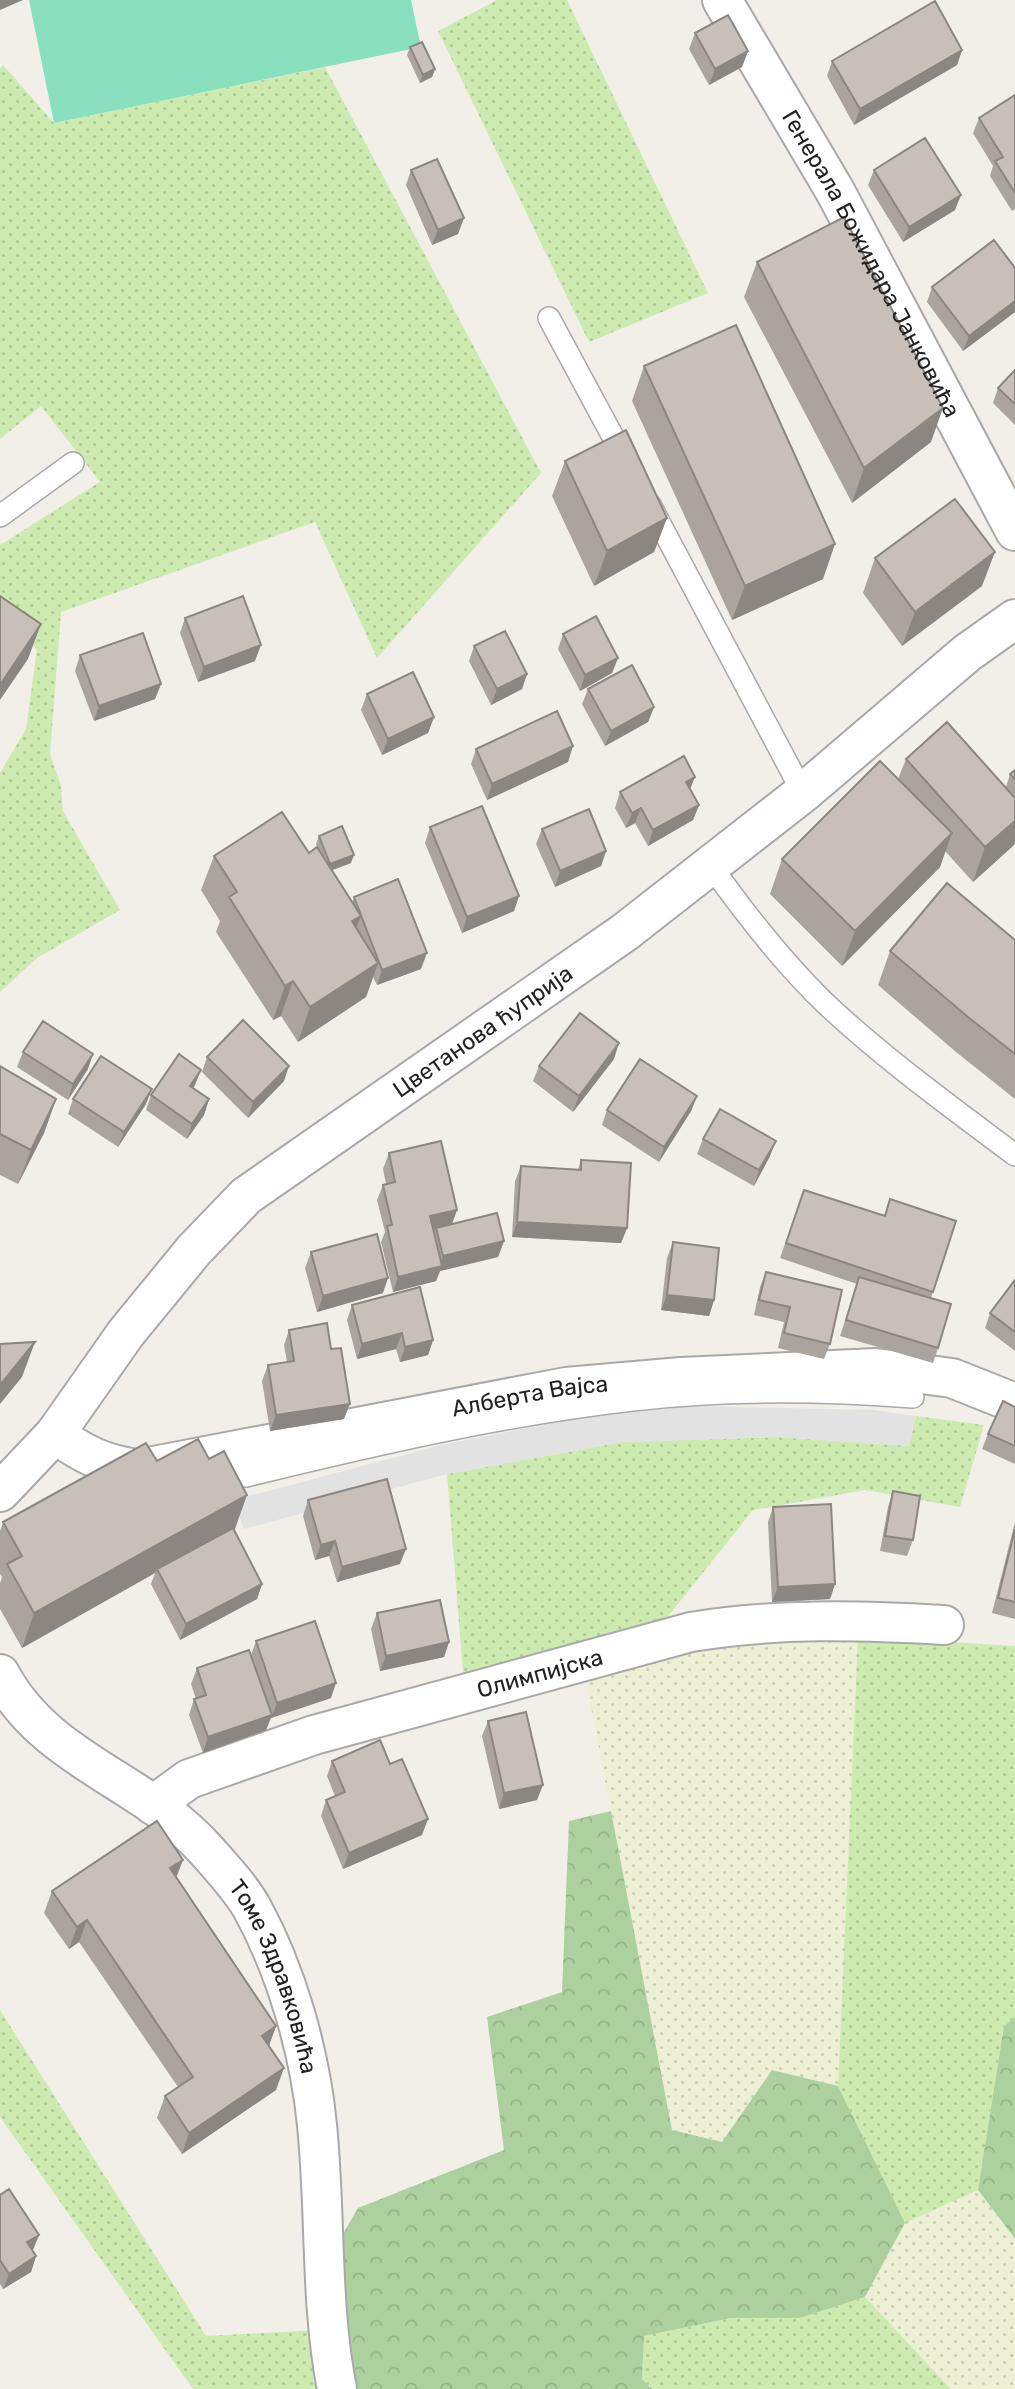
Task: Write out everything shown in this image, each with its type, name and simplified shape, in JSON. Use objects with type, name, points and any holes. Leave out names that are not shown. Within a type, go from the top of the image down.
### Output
[{"type":"street","name":"Генерала Божидара Јанковића","points":[[722,0],[835,191],[1015,531]]},
{"type":"street","name":"Цветанова ћуприја","points":[[0,1492],[55,1434],[126,1333],[232,1208],[274,1175],[625,932],[803,793],[959,659],[1015,619]]},
{"type":"street","name":"Алберта Вајса","points":[[55,1434],[85,1455],[110,1465],[138,1469],[202,1459],[566,1387],[784,1370],[887,1369],[952,1378],[1015,1403]]},
{"type":"street","name":"Олимпијска","points":[[153,1805],[190,1779],[314,1735],[691,1632],[745,1623],[798,1620],[944,1625]]},
{"type":"street","name":"Томе Здравковића","points":[[0,1674],[11,1695],[52,1739],[184,1825],[228,1875],[251,1907],[288,1993],[317,2124],[325,2265],[337,2389]]},
{"type":"lane","points":[[548,318],[803,793]]},
{"type":"lane","points":[[0,516],[73,463]]},
{"type":"lane","points":[[711,866],[759,933],[827,1005],[914,1080],[1015,1155]]},
{"type":"lane","points":[[202,1459],[220,1474],[246,1476],[399,1439],[634,1400],[789,1391],[914,1397]]},
{"type":"green space","points":[[29,0],[411,0],[421,47],[54,123]]},
{"type":"green space","points":[[497,0],[567,0],[708,293],[589,342],[438,31]]},
{"type":"green space","points":[[3,65],[54,123],[325,67],[541,473],[377,658],[315,522],[61,612],[50,754],[61,786],[63,811],[120,910],[37,958],[0,992],[0,773],[26,729],[37,650],[0,603],[0,545],[100,482],[41,406],[0,439],[0,69]]},
{"type":"green space","points":[[916,1416],[984,1425],[960,1507],[865,1490],[753,1510],[646,1644],[465,1696],[447,1474],[623,1442],[777,1437],[909,1446]]},
{"type":"green space","points":[[745,1623],[858,1636],[838,2086],[772,2070],[722,2142],[672,2130],[586,1681],[646,1644],[705,1653]]},
{"type":"green space","points":[[858,1636],[1015,1646],[1015,2017],[1004,2026],[978,2190],[905,2223],[838,2086]]},
{"type":"green space","points":[[611,1811],[672,2130],[722,2142],[772,2070],[838,2086],[905,2223],[865,2297],[800,2318],[731,2318],[644,2336],[642,2379],[652,2389],[337,2389],[325,2265],[358,2208],[504,2150],[487,2017],[562,1992],[569,1821]]},
{"type":"green space","points":[[0,2010],[206,2336],[356,2328],[361,2389],[193,2389],[0,2117]]},
{"type":"green space","points":[[1015,2017],[1015,2239],[978,2190],[1004,2026]]},
{"type":"green space","points":[[978,2190],[1015,2240],[1015,2389],[951,2389],[865,2297],[905,2223]]},
{"type":"green space","points":[[865,2297],[951,2389],[652,2389],[642,2379],[644,2336],[731,2318],[800,2318]]},
{"type":"shaded area","points":[[687,1406],[873,1410],[916,1416],[909,1446],[777,1437],[623,1442],[447,1474],[244,1529],[234,1500],[441,1445],[595,1415]]},
{"type":"building","points":[[935,1],[962,50],[860,109],[832,61]]},
{"type":"building","points":[[728,15],[748,51],[715,69],[695,33]]},
{"type":"building","points":[[422,42],[435,69],[423,75],[410,47]]},
{"type":"building","points":[[1015,95],[1015,193],[995,161],[1003,157],[979,118]]},
{"type":"building","points":[[925,138],[961,195],[909,227],[874,170]]},
{"type":"building","points":[[437,159],[464,218],[438,230],[411,170]]},
{"type":"building","points":[[844,217],[943,408],[864,468],[757,262]]},
{"type":"building","points":[[994,240],[1015,268],[1015,301],[969,336],[932,287]]},
{"type":"building","points":[[736,325],[835,544],[745,586],[644,366]]},
{"type":"building","points":[[1015,370],[1015,404],[998,388]]},
{"type":"building","points":[[626,430],[667,518],[607,551],[565,461]]},
{"type":"building","points":[[955,499],[995,552],[915,612],[875,558]]},
{"type":"building","points":[[0,596],[41,624],[0,685]]},
{"type":"building","points":[[243,596],[261,645],[204,667],[185,618]]},
{"type":"building","points":[[596,616],[618,658],[585,675],[563,634]]},
{"type":"building","points":[[505,631],[527,674],[497,689],[474,646]]},
{"type":"building","points":[[143,633],[161,684],[99,706],[80,655]]},
{"type":"building","points":[[632,665],[654,707],[611,731],[588,689]]},
{"type":"building","points":[[413,672],[434,717],[388,739],[367,694]]},
{"type":"building","points":[[557,711],[573,746],[492,784],[476,749]]},
{"type":"building","points":[[947,722],[1015,798],[1015,821],[985,847],[906,759]]},
{"type":"building","points":[[684,756],[695,777],[686,782],[699,805],[653,830],[641,808],[632,813],[620,792]]},
{"type":"building","points":[[880,761],[952,833],[855,931],[782,859]]},
{"type":"building","points":[[482,806],[519,896],[467,917],[430,827]]},
{"type":"building","points":[[589,809],[606,851],[560,871],[542,829]]},
{"type":"building","points":[[282,812],[309,853],[317,847],[361,916],[352,921],[378,963],[310,1007],[293,981],[285,986],[229,897],[237,892],[214,856]]},
{"type":"building","points":[[342,826],[354,855],[330,864],[319,836]]},
{"type":"building","points":[[398,879],[427,953],[382,970],[354,897]]},
{"type":"building","points":[[947,883],[1015,940],[1015,1054],[890,951]]},
{"type":"building","points":[[580,1013],[619,1043],[579,1096],[539,1066]]},
{"type":"building","points":[[243,1020],[289,1066],[253,1102],[207,1057]]},
{"type":"building","points":[[43,1021],[93,1054],[73,1084],[23,1052]]},
{"type":"building","points":[[179,1054],[201,1070],[190,1086],[209,1099],[192,1124],[151,1095]]},
{"type":"building","points":[[101,1056],[152,1089],[124,1132],[73,1099]]},
{"type":"building","points":[[640,1059],[697,1096],[664,1147],[607,1110]]},
{"type":"building","points":[[0,1066],[56,1099],[31,1150],[0,1134]]},
{"type":"building","points":[[720,1109],[776,1141],[759,1170],[703,1139]]},
{"type":"building","points":[[441,1141],[457,1210],[430,1216],[442,1266],[398,1277],[387,1226],[392,1225],[383,1185],[395,1182],[389,1153]]},
{"type":"building","points":[[581,1160],[631,1163],[627,1228],[517,1222],[521,1166],[581,1170]]},
{"type":"building","points":[[804,1190],[885,1216],[890,1199],[956,1221],[933,1292],[786,1243]]},
{"type":"building","points":[[497,1213],[504,1241],[443,1256],[436,1228]]},
{"type":"building","points":[[377,1234],[388,1278],[323,1296],[311,1252]]},
{"type":"building","points":[[673,1242],[719,1248],[714,1300],[667,1295]]},
{"type":"building","points":[[766,1272],[842,1290],[830,1344],[784,1333],[790,1307],[759,1300]]},
{"type":"building","points":[[859,1277],[951,1304],[938,1348],[846,1320]]},
{"type":"building","points":[[1015,1280],[1015,1332],[990,1313]]},
{"type":"building","points":[[420,1287],[433,1340],[405,1347],[402,1333],[362,1344],[352,1305]]},
{"type":"building","points":[[327,1323],[331,1349],[341,1348],[350,1404],[276,1415],[268,1365],[294,1361],[289,1330]]},
{"type":"building","points":[[35,1342],[0,1385],[0,1344]]},
{"type":"building","points":[[1003,1401],[1015,1407],[1015,1446],[988,1434]]},
{"type":"building","points":[[198,1439],[209,1459],[224,1451],[247,1495],[34,1613],[7,1564],[22,1556],[3,1522],[146,1443],[157,1461]]},
{"type":"building","points":[[387,1479],[406,1549],[342,1567],[335,1541],[321,1545],[308,1500]]},
{"type":"building","points":[[893,1491],[920,1496],[913,1540],[885,1536]]},
{"type":"building","points":[[831,1504],[835,1584],[778,1587],[773,1507]]},
{"type":"building","points":[[233,1528],[262,1584],[186,1624],[157,1569]]},
{"type":"building","points":[[1015,1529],[1015,1602],[998,1598]]},
{"type":"building","points":[[440,1600],[449,1642],[386,1656],[377,1613]]},
{"type":"building","points":[[315,1621],[336,1683],[277,1703],[256,1641]]},
{"type":"building","points":[[249,1650],[272,1715],[208,1737],[194,1699],[206,1695],[197,1668]]},
{"type":"building","points":[[526,1712],[543,1785],[504,1793],[488,1721]]},
{"type":"building","points":[[380,1740],[390,1764],[402,1759],[428,1819],[349,1853],[326,1800],[345,1792],[332,1761]]},
{"type":"building","points":[[157,1821],[183,1860],[170,1868],[276,2026],[262,2036],[284,2068],[189,2133],[165,2096],[193,2077],[87,1920],[77,1927],[52,1891]]},
{"type":"building","points":[[9,2189],[39,2235],[27,2242],[36,2256],[9,2274],[0,2260],[0,2195]]}]
